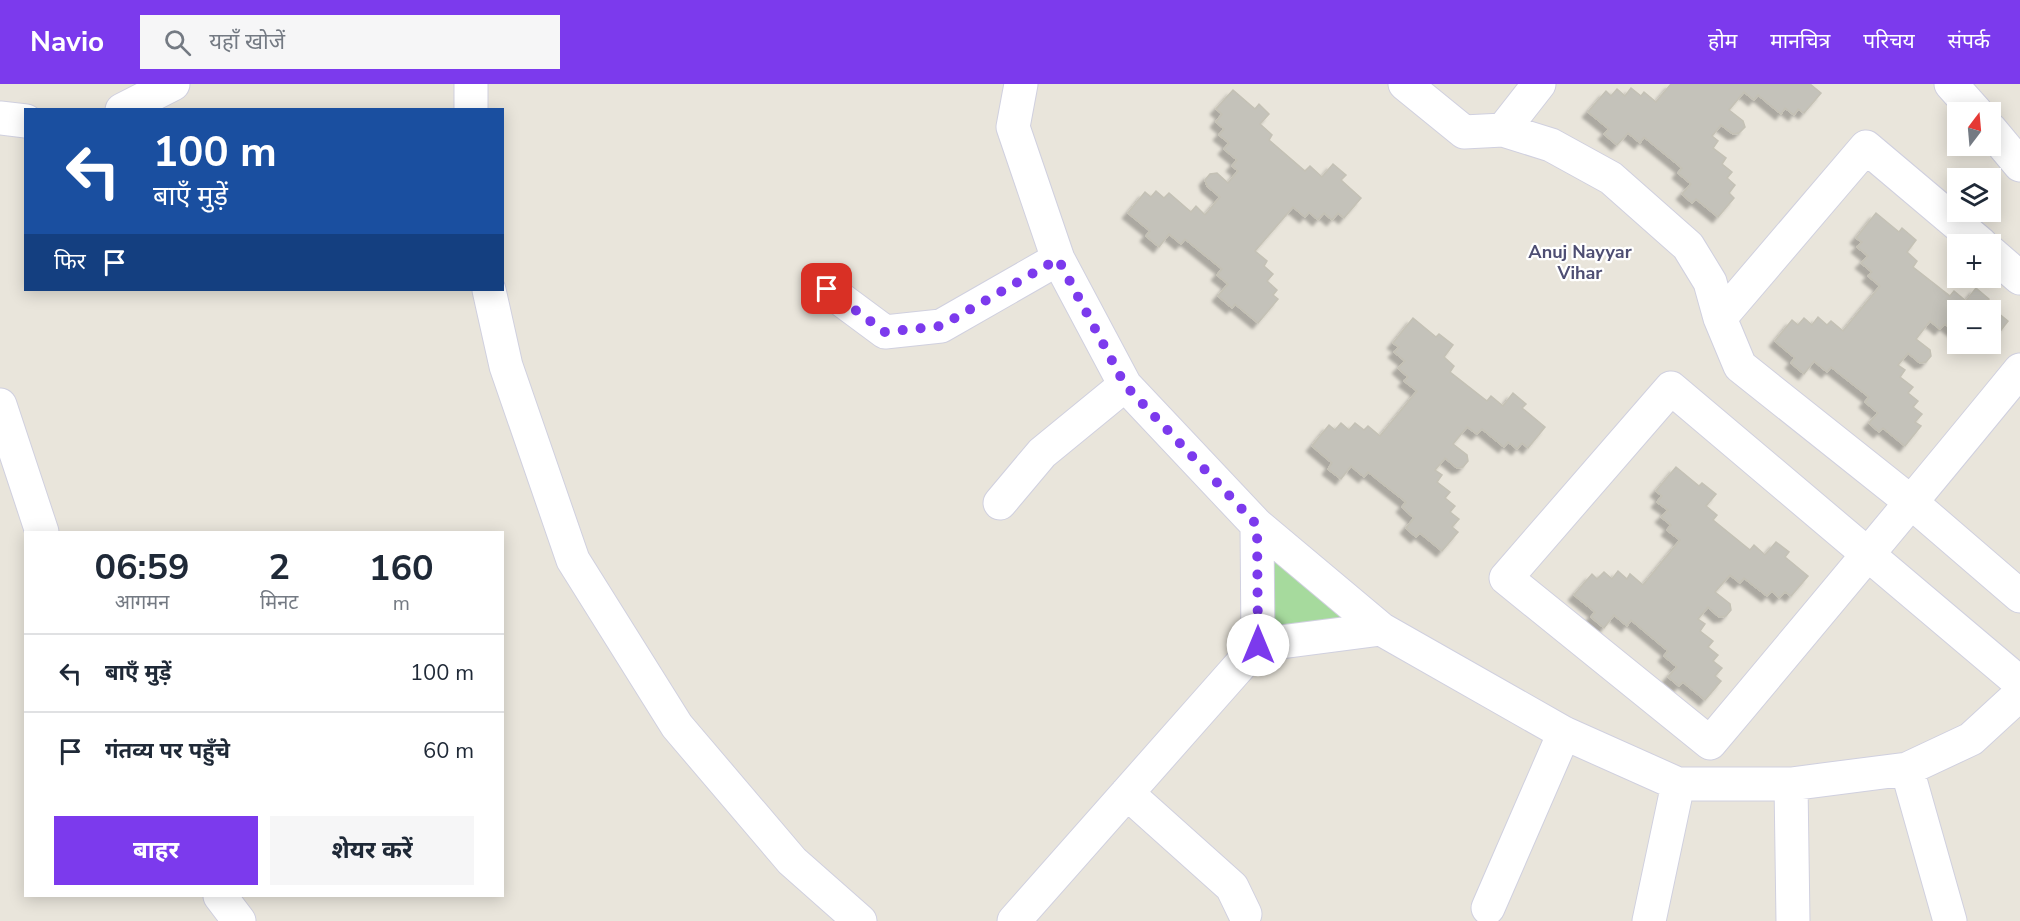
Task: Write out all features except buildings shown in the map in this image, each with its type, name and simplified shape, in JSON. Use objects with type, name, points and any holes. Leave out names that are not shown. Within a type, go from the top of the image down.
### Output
[{"type":"street","points":[[126,108],[173,84]]},
{"type":"street","points":[[471,84],[471,108]]},
{"type":"street","points":[[1021,84],[1013,127],[1058,259],[1125,385],[1257,525],[1381,629],[1564,733],[1678,784],[1791,783],[1907,769],[1971,739],[2020,694]]},
{"type":"street","points":[[1405,84],[1464,132],[1503,130],[1551,145],[1611,178],[1688,246],[1710,282],[1720,318],[1740,366],[1912,503],[2020,596]]},
{"type":"street","points":[[1503,130],[1539,84]]},
{"type":"street","points":[[1952,84],[1967,102]]},
{"type":"street","points":[[0,118],[24,121]]},
{"type":"street","points":[[2001,142],[2020,165]]},
{"type":"street","points":[[1720,318],[1866,147],[1969,234]]},
{"type":"street","points":[[827,289],[885,332],[941,326],[1058,259]]},
{"type":"street","points":[[2001,262],[2020,278]]},
{"type":"street","points":[[489,291],[506,366],[573,560],[677,726],[792,861],[860,921]]},
{"type":"street","points":[[2020,370],[1912,503],[1868,555],[1710,743],[1506,578],[1671,388],[1868,555],[2020,683]]},
{"type":"street","points":[[1000,503],[1042,453],[1125,385]]},
{"type":"street","points":[[0,405],[42,531]]},
{"type":"street","points":[[1257,525],[1258,645]]},
{"type":"street","points":[[1014,921],[1258,645],[1381,629]]},
{"type":"street","points":[[1488,908],[1564,733]]},
{"type":"street","points":[[1907,769],[1950,921]]},
{"type":"street","points":[[1791,783],[1793,921]]},
{"type":"street","points":[[1649,921],[1678,784]]},
{"type":"street","points":[[1126,793],[1232,887],[1245,914]]},
{"type":"street","points":[[221,897],[239,921]]},
{"type":"green space","points":[[1267,558],[1280,560],[1341,614],[1339,624],[1282,630],[1270,622]]},
{"type":"district","name":"Anuj Nayyar Vihar","points":[[1580,262]]},
{"type":"route","points":[[827,289],[885,332],[941,326],[1058,259],[1125,385],[1257,525],[1258,645]]}]
